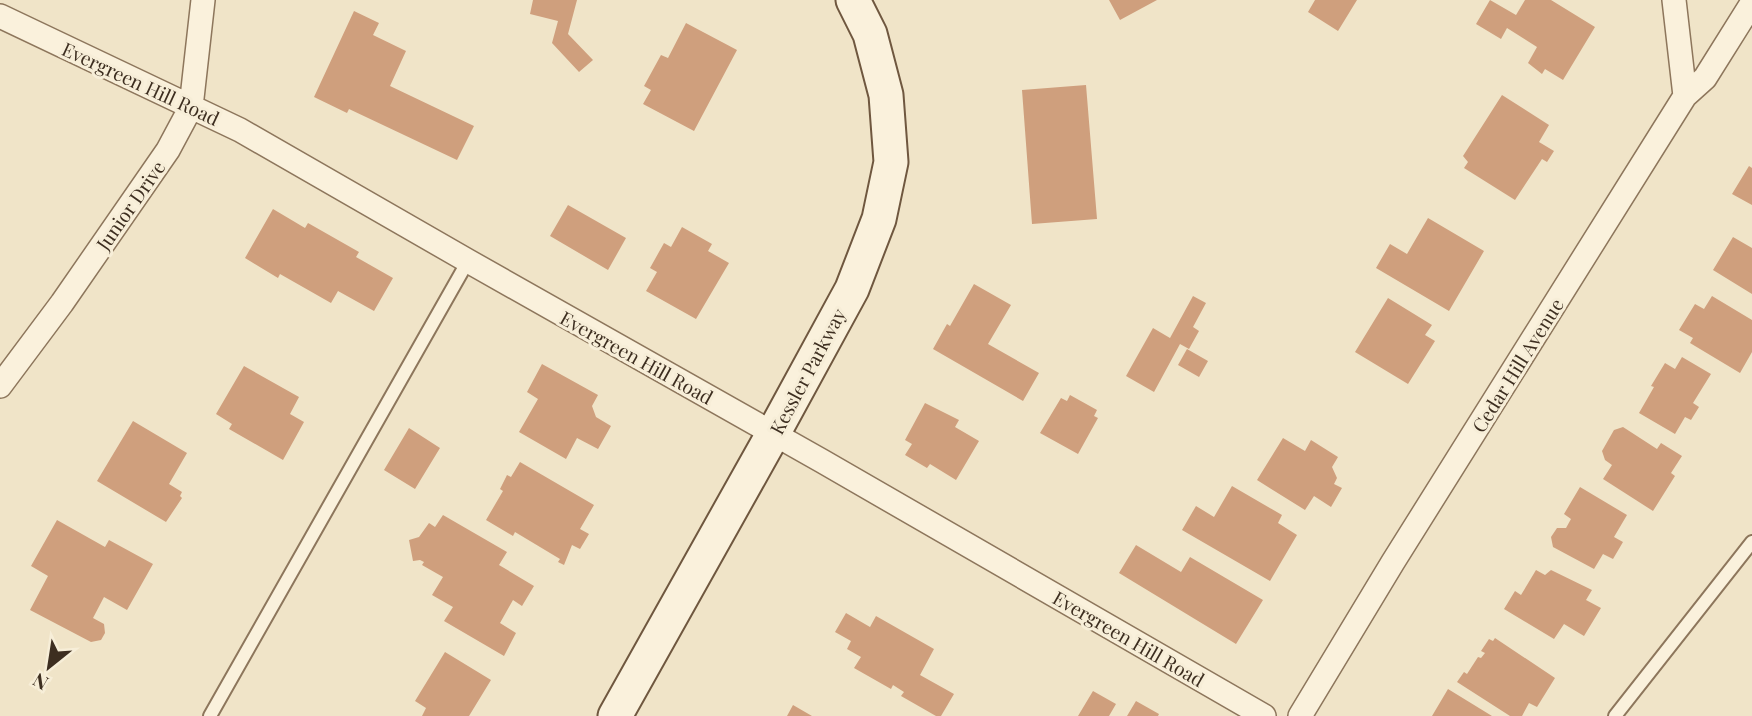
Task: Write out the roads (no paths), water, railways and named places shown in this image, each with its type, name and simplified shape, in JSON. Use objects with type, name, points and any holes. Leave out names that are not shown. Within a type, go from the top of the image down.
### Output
[{"type":"street","name":"Junior Drive","points":[[0,386],[62,303],[160,161],[191,107],[203,0]]},
{"type":"street","name":"Kessler Parkway","points":[[615,716],[852,289],[879,219],[891,162],[886,95],[870,34],[853,0]]},
{"type":"street","points":[[1674,0],[1685,96]]},
{"type":"street","name":"Cedar Hill Avenue","points":[[1300,716],[1393,562],[1685,96],[1705,78],[1752,3]]},
{"type":"street","name":"Evergreen Hill Road","points":[[0,16],[240,130],[1264,716]]},
{"type":"lane","points":[[210,716],[468,261]]},
{"type":"lane","points":[[1615,716],[1752,542]]}]
